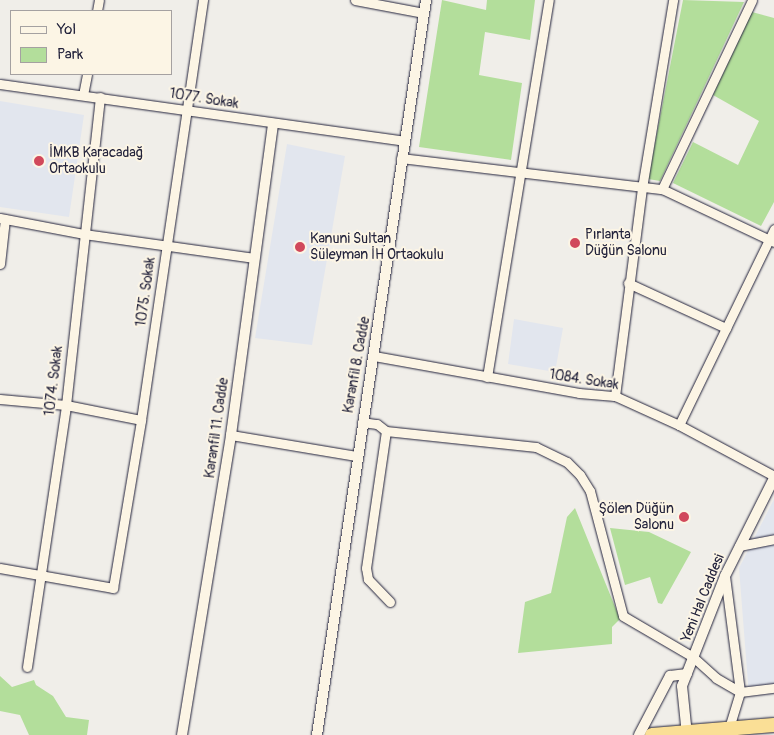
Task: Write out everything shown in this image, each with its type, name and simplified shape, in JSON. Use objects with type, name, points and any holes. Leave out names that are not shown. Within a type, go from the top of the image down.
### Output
[{"type":"highway","points":[[652,735],[729,732],[774,725]]},
{"type":"street","name":"1075. Sokak","points":[[40,574],[113,588],[142,420],[185,109],[203,0]]},
{"type":"street","points":[[355,0],[424,13]]},
{"type":"street","name":"Karanfil 8. Cadde","points":[[318,735],[356,456],[374,356],[401,158],[426,0]]},
{"type":"street","points":[[487,377],[523,171],[549,0]]},
{"type":"street","points":[[615,396],[628,283],[673,0]]},
{"type":"street","points":[[662,189],[752,0]]},
{"type":"street","points":[[83,95],[86,75]]},
{"type":"street","name":"1077. Sokak","points":[[0,84],[185,109],[274,124],[404,142]]},
{"type":"street","name":"1074. Sokak","points":[[27,667],[66,405],[100,97]]},
{"type":"street","name":"Karanfil 11. Cadde","points":[[182,735],[231,435],[274,124]]},
{"type":"street","points":[[401,158],[662,189],[772,241]]},
{"type":"street","points":[[0,264],[3,218],[84,234],[254,258]]},
{"type":"street","points":[[679,425],[726,328],[772,241],[774,229]]},
{"type":"street","points":[[628,283],[726,328]]},
{"type":"street","name":"1084. Sokak","points":[[374,356],[487,377],[615,396],[679,425],[774,477]]},
{"type":"street","points":[[0,399],[66,405],[142,420]]},
{"type":"street","points":[[362,422],[376,424],[386,431],[536,448],[567,462],[580,474],[590,491],[624,616],[693,657],[716,678],[740,692],[774,688]]},
{"type":"street","points":[[386,431],[366,568],[368,578],[390,602]]},
{"type":"street","points":[[231,435],[356,456]]},
{"type":"street","name":"Yeni Hal Caddesi","points":[[687,733],[682,686],[725,576],[774,477]]},
{"type":"street","points":[[739,546],[774,539]]},
{"type":"street","points":[[0,568],[40,574]]},
{"type":"street","points":[[725,576],[740,692],[729,732]]},
{"type":"street","points":[[639,735],[670,676],[687,674]]},
{"type":"shaded area","name":"İMKB Karacadağ Ortaokulu","points":[[0,101],[84,115],[69,217],[0,207]]},
{"type":"shaded area","name":"Kanuni Sultan Süleyman İH Ortaokulu","points":[[287,144],[345,156],[312,345],[255,338]]},
{"type":"shaded area","points":[[514,319],[563,328],[555,372],[508,364]]},
{"type":"shaded area","points":[[774,499],[774,693],[749,696],[739,568]]},
{"type":"green space","points":[[442,0],[486,10],[487,0],[535,0],[530,40],[485,32],[479,75],[522,83],[511,160],[419,147]]},
{"type":"green space","points":[[683,0],[744,2],[660,181],[648,179]]},
{"type":"green space","points":[[752,12],[774,18],[774,202],[761,226],[673,183],[693,142],[738,165],[759,121],[713,95]]},
{"type":"green space","points":[[575,508],[620,619],[612,627],[612,644],[518,653],[525,602],[551,593],[567,517]]},
{"type":"green space","points":[[610,528],[649,532],[691,552],[662,604],[658,603],[650,577],[625,585]]},
{"type":"green space","points":[[0,676],[12,687],[34,680],[36,685],[53,696],[66,717],[89,720],[87,735],[29,735],[20,715],[0,711]]},
{"type":"place","name":"İMKB Karacadağ Ortaokulu","points":[[39,161]]},
{"type":"place","name":"Pırlanta Düğün Salonu","points":[[575,243]]},
{"type":"place","name":"Kanuni Sultan Süleyman İH Ortaokulu","points":[[300,247]]},
{"type":"place","name":"Şölen Düğün Salonu","points":[[684,517]]}]
